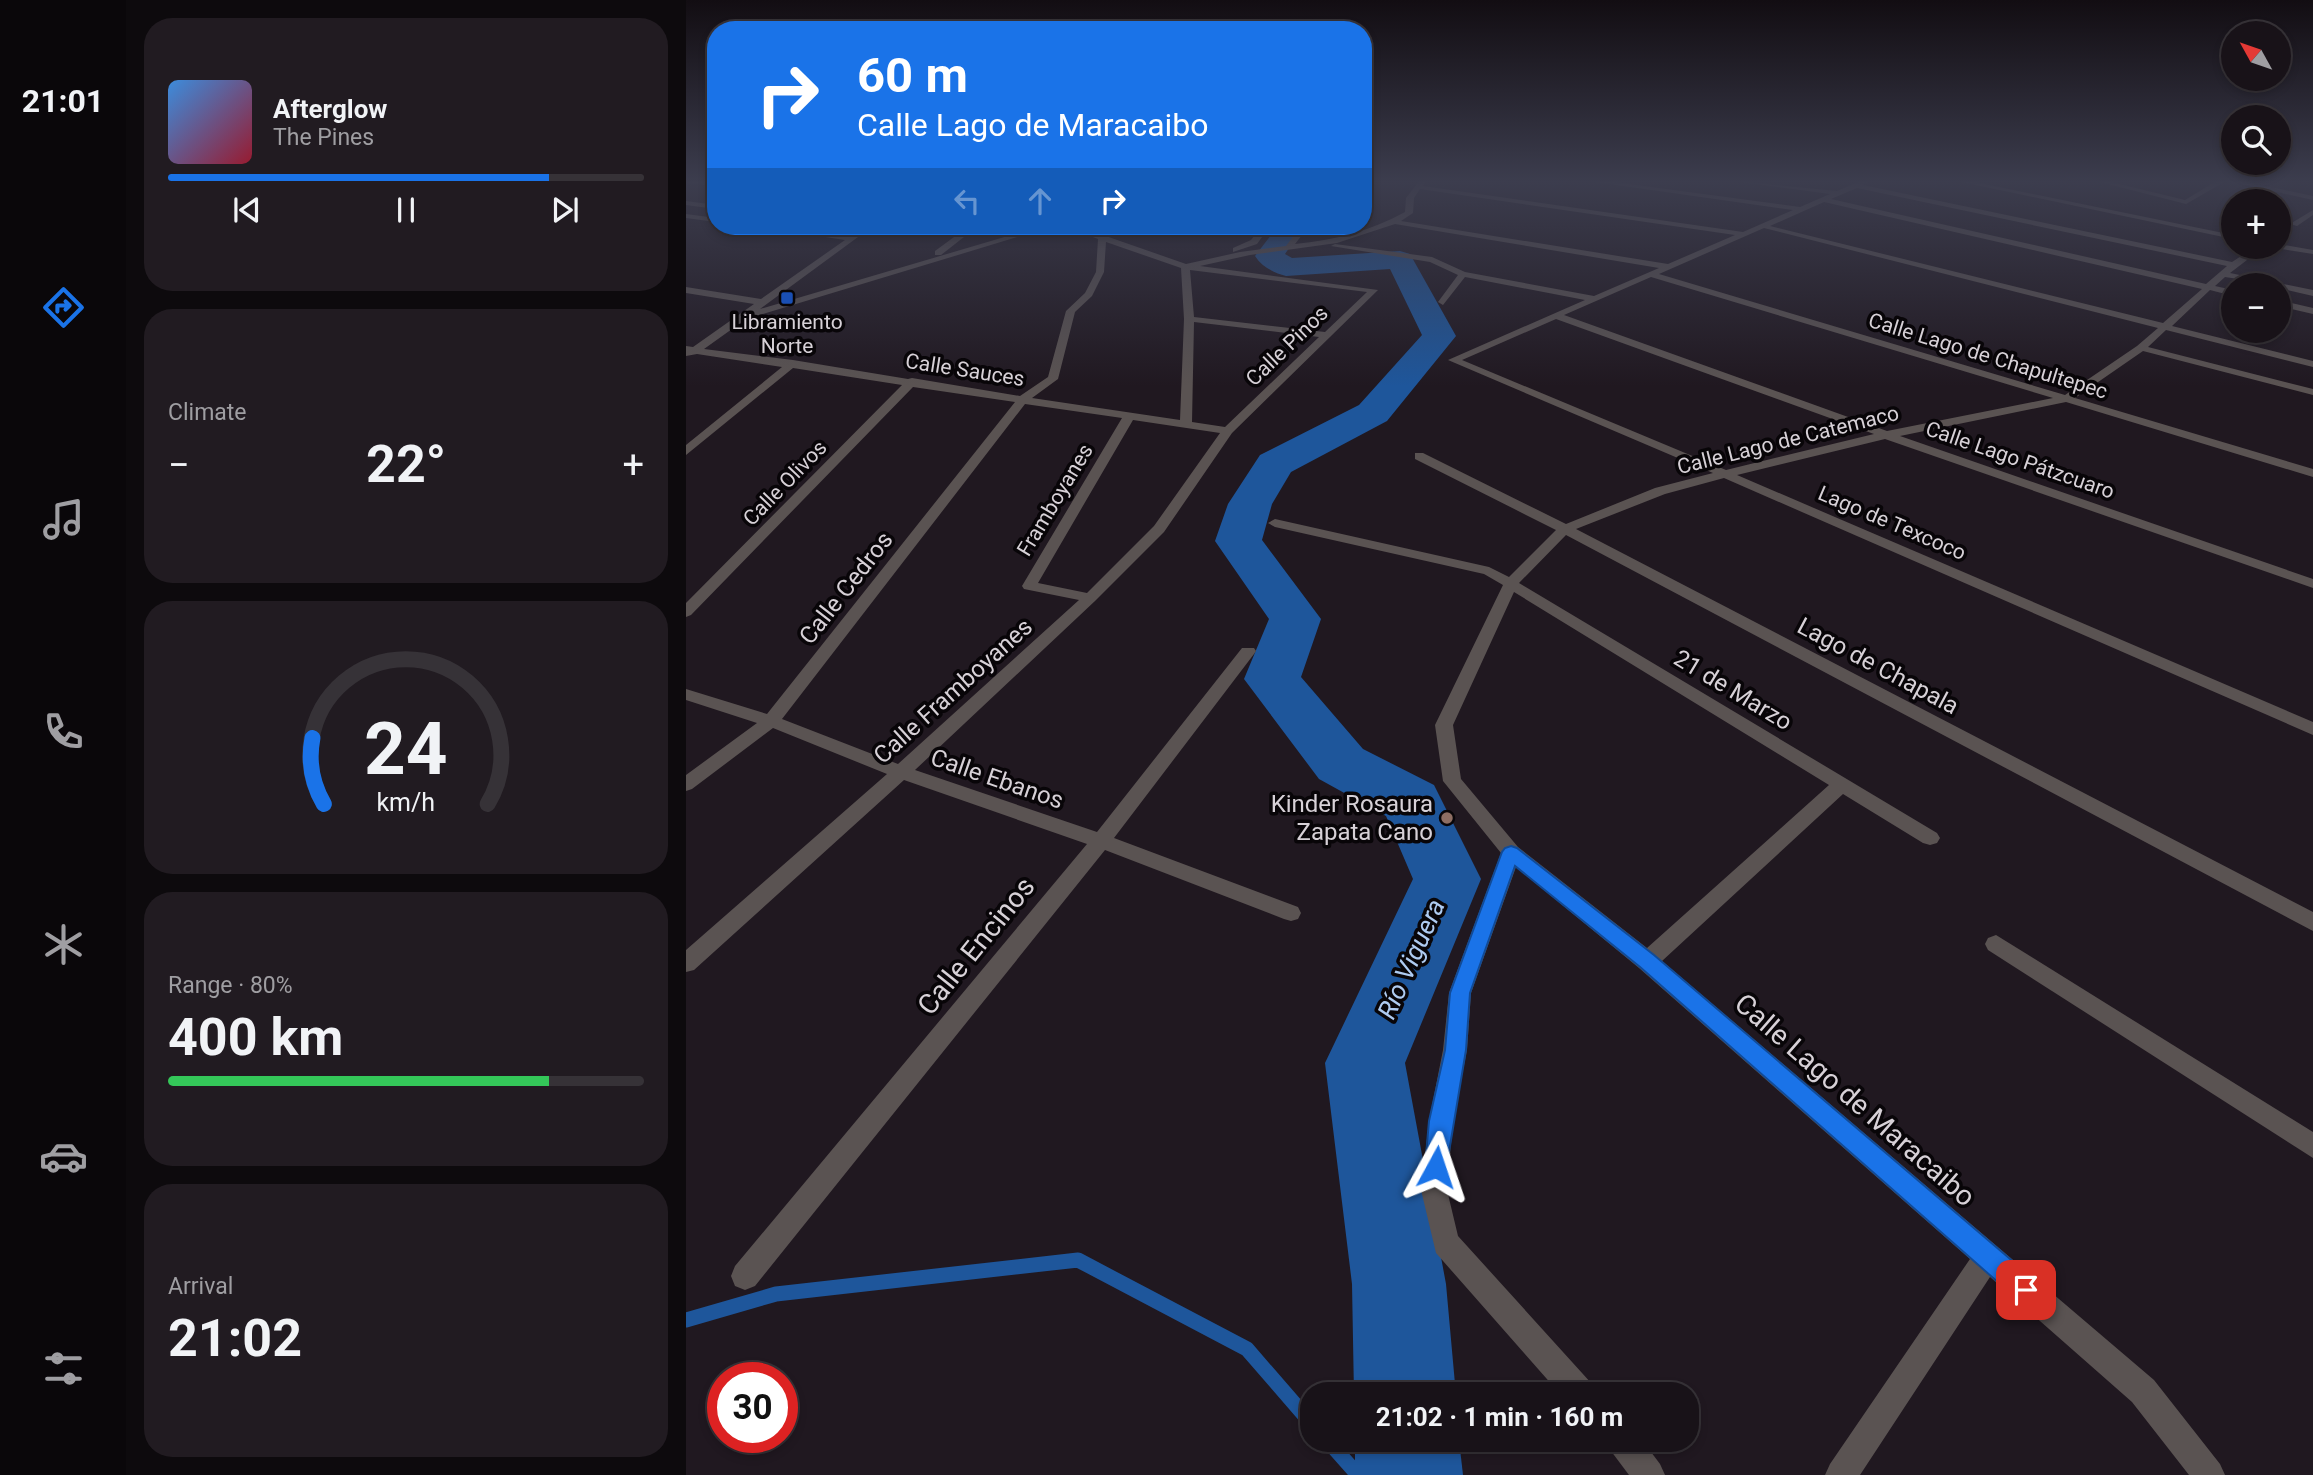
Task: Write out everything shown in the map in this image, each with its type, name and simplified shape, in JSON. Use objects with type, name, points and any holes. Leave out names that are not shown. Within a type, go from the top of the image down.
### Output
[{"type":"street","points":[[689,352],[836,249]]},
{"type":"street","points":[[930,259],[944,249]]},
{"type":"street","points":[[741,317],[967,249]]},
{"type":"street","name":"Calle Cedros","points":[[686,784],[771,722],[1023,399],[1053,379],[1071,311],[1089,294],[1100,272],[1098,249]]},
{"type":"street","points":[[1133,249],[1185,267],[1258,251],[1288,249]]},
{"type":"street","points":[[1207,262],[1238,249]]},
{"type":"street","points":[[1349,249],[1432,260],[1463,274],[1596,299]]},
{"type":"street","points":[[1560,249],[1672,267]]},
{"type":"street","points":[[1557,316],[1711,249]]},
{"type":"street","points":[[1855,249],[2313,364]]},
{"type":"street","points":[[2038,249],[2221,290]]},
{"type":"street","points":[[2139,249],[2238,273]]},
{"type":"street","points":[[2295,249],[2313,252]]},
{"type":"street","name":"Calle Lago de Catemaco","points":[[1452,781],[1444,724],[1511,583],[1565,529],[1660,491],[1725,474],[1886,435],[2067,399],[2141,348],[2243,259]]},
{"type":"street","points":[[1185,267],[1189,319],[1186,426]]},
{"type":"street","name":"Calle Pinos","points":[[1185,267],[1374,290],[1228,431]]},
{"type":"street","points":[[1443,302],[1463,274]]},
{"type":"street","name":"Calle Lago de Chapultepec","points":[[1653,275],[2313,473]]},
{"type":"street","points":[[2291,288],[2313,292]]},
{"type":"street","points":[[686,290],[762,302]]},
{"type":"street","points":[[2291,306],[2313,311]]},
{"type":"street","name":"Lago de Texcoco","points":[[1557,316],[1453,360],[1725,474],[2313,729]]},
{"type":"street","name":"Calle Lago Pátzcuaro","points":[[1557,316],[1886,435],[2313,584]]},
{"type":"street","points":[[1189,319],[1326,335]]},
{"type":"street","points":[[2141,348],[2313,392]]},
{"type":"street","name":"Calle Sauces","points":[[689,352],[793,363],[1128,418],[1228,431]]},
{"type":"street","points":[[686,451],[793,363]]},
{"type":"street","name":"Calle Olivos","points":[[686,612],[912,381]]},
{"type":"street","name":"Framboyanes","points":[[1090,598],[1029,586],[1128,418]]},
{"type":"street","name":"Calle Framboyanes","points":[[686,963],[901,772],[1090,598],[1159,529],[1228,431]]},
{"type":"street","name":"Lago de Chapala","points":[[1419,456],[1565,529],[2313,922]]},
{"type":"street","name":"21 de Marzo","points":[[1275,523],[1489,571],[1930,838]]},
{"type":"street","name":"Calle Encinos","points":[[745,1276],[1101,841],[1248,651]]},
{"type":"street","name":"Calle Ebanos","points":[[686,694],[1101,841],[1291,914]]},
{"type":"street","name":"Calle Lago de Maracaibo","points":[[1452,781],[1511,852],[1647,961],[2143,1391],[2210,1475]]},
{"type":"street","points":[[1647,961],[1841,785]]},
{"type":"street","points":[[1511,852],[1460,993],[1455,1050],[1441,1121],[1434,1190],[1446,1243],[1569,1382]]},
{"type":"street","points":[[1996,944],[2313,1146]]},
{"type":"street","points":[[1841,1475],[1988,1256]]},
{"type":"street","points":[[1631,1452],[1649,1475]]},
{"type":"waterway","name":"Río Viguera","points":[[1274,249],[1269,256],[1286,267],[1400,260],[1439,336],[1373,413],[1275,464],[1250,504],[1238,541],[1295,619],[1272,679],[1341,764],[1412,801],[1447,879],[1365,1063],[1399,1284],[1404,1382]]},
{"type":"waterway","points":[[686,1320],[776,1294],[1078,1260],[1247,1349],[1300,1410]]},
{"type":"waterway","points":[[1338,1452],[1358,1475]]},
{"type":"waterway","name":"Río Viguera","points":[[1408,1452],[1409,1475]]},
{"type":"place","name":"Libramiento Norte","points":[[787,298]]},
{"type":"place","name":"Kinder Rosaura Zapata Cano","points":[[1447,818]]},
{"type":"route","points":[[1436,1167],[1441,1121],[1455,1050],[1460,993],[1511,852],[1647,961],[2026,1290]]}]
